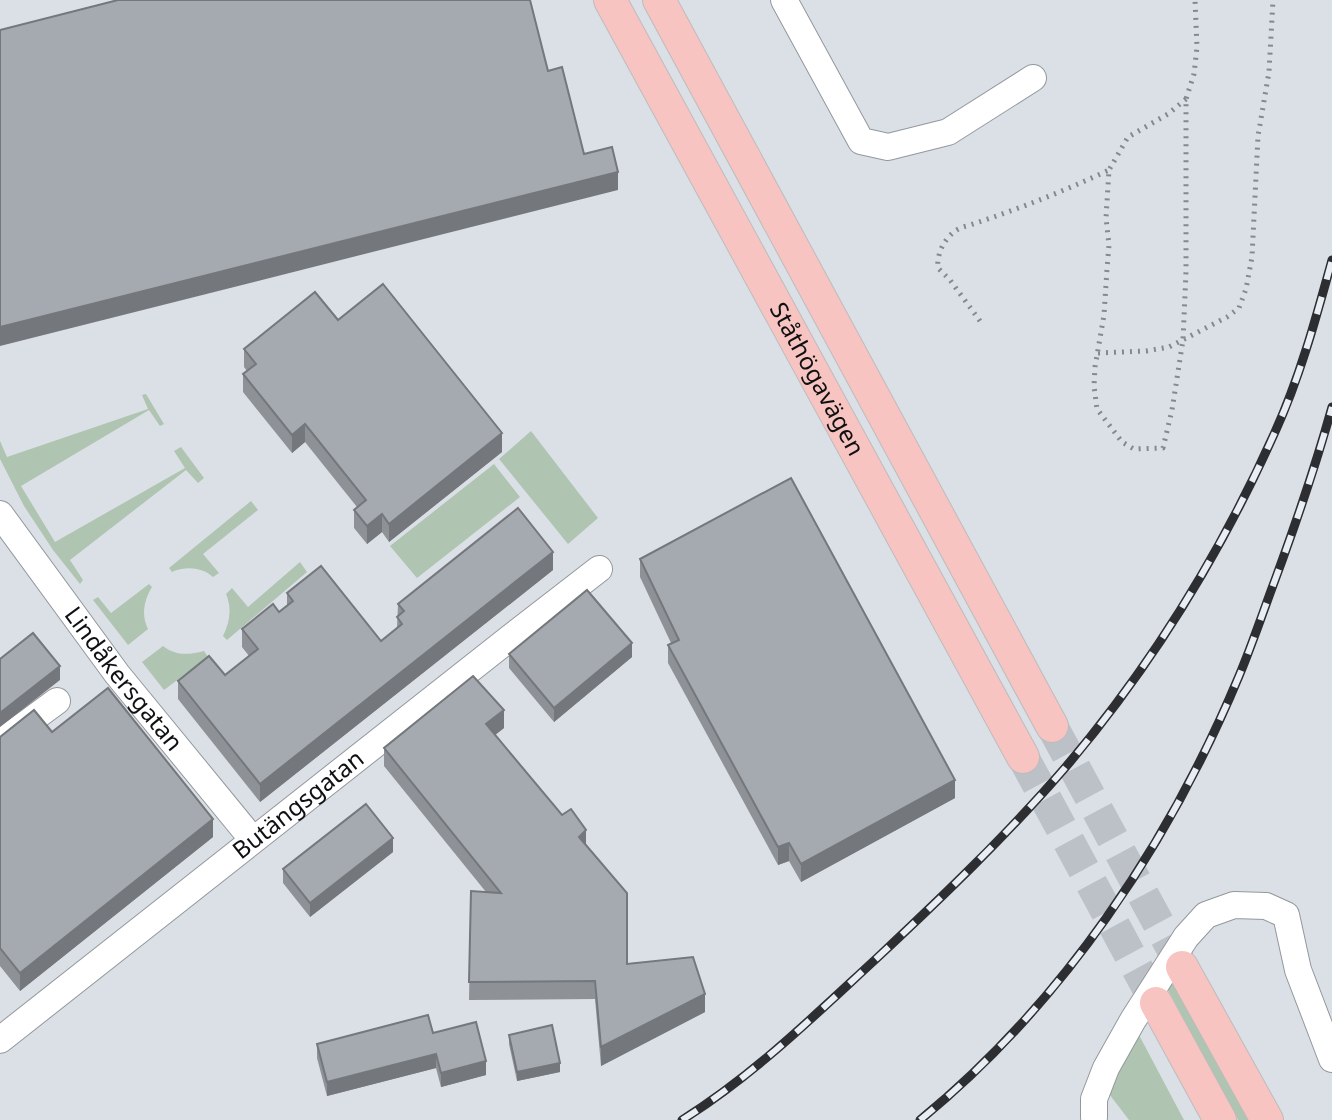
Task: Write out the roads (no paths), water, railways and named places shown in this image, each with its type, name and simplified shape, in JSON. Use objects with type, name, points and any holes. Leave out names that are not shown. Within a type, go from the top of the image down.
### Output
[{"type":"main road","name":"Ståthögavägen","points":[[610,0],[1023,757]]},
{"type":"main road","name":"Ståthögavägen","points":[[659,0],[1052,726]]},
{"type":"main road","points":[[1182,967],[1267,1120]]},
{"type":"main road","points":[[1156,1003],[1220,1120]]},
{"type":"street","points":[[784,0],[861,141],[888,147],[948,132],[1033,78]]},
{"type":"street","name":"Lindåkersgatan","points":[[0,514],[117,674],[253,840]]},
{"type":"street","name":"Butängsgatan","points":[[4,1030],[599,569]]},
{"type":"street","points":[[0,743],[57,701]]},
{"type":"street","points":[[1094,1117],[1094,1099],[1106,1068],[1186,937],[1206,915],[1234,905],[1266,906],[1286,915],[1298,970],[1332,1059]]},
{"type":"tunnel","points":[[1052,726],[1182,967]]},
{"type":"tunnel","points":[[1023,757],[1156,1003]]},
{"type":"railway","points":[[682,1120],[734,1084],[783,1044],[949,889],[1042,794],[1126,691],[1182,608],[1254,477],[1292,390],[1332,260]]},
{"type":"railway","points":[[920,1120],[972,1075],[1065,973],[1145,860],[1180,800],[1239,676],[1298,516],[1332,407]]}]
